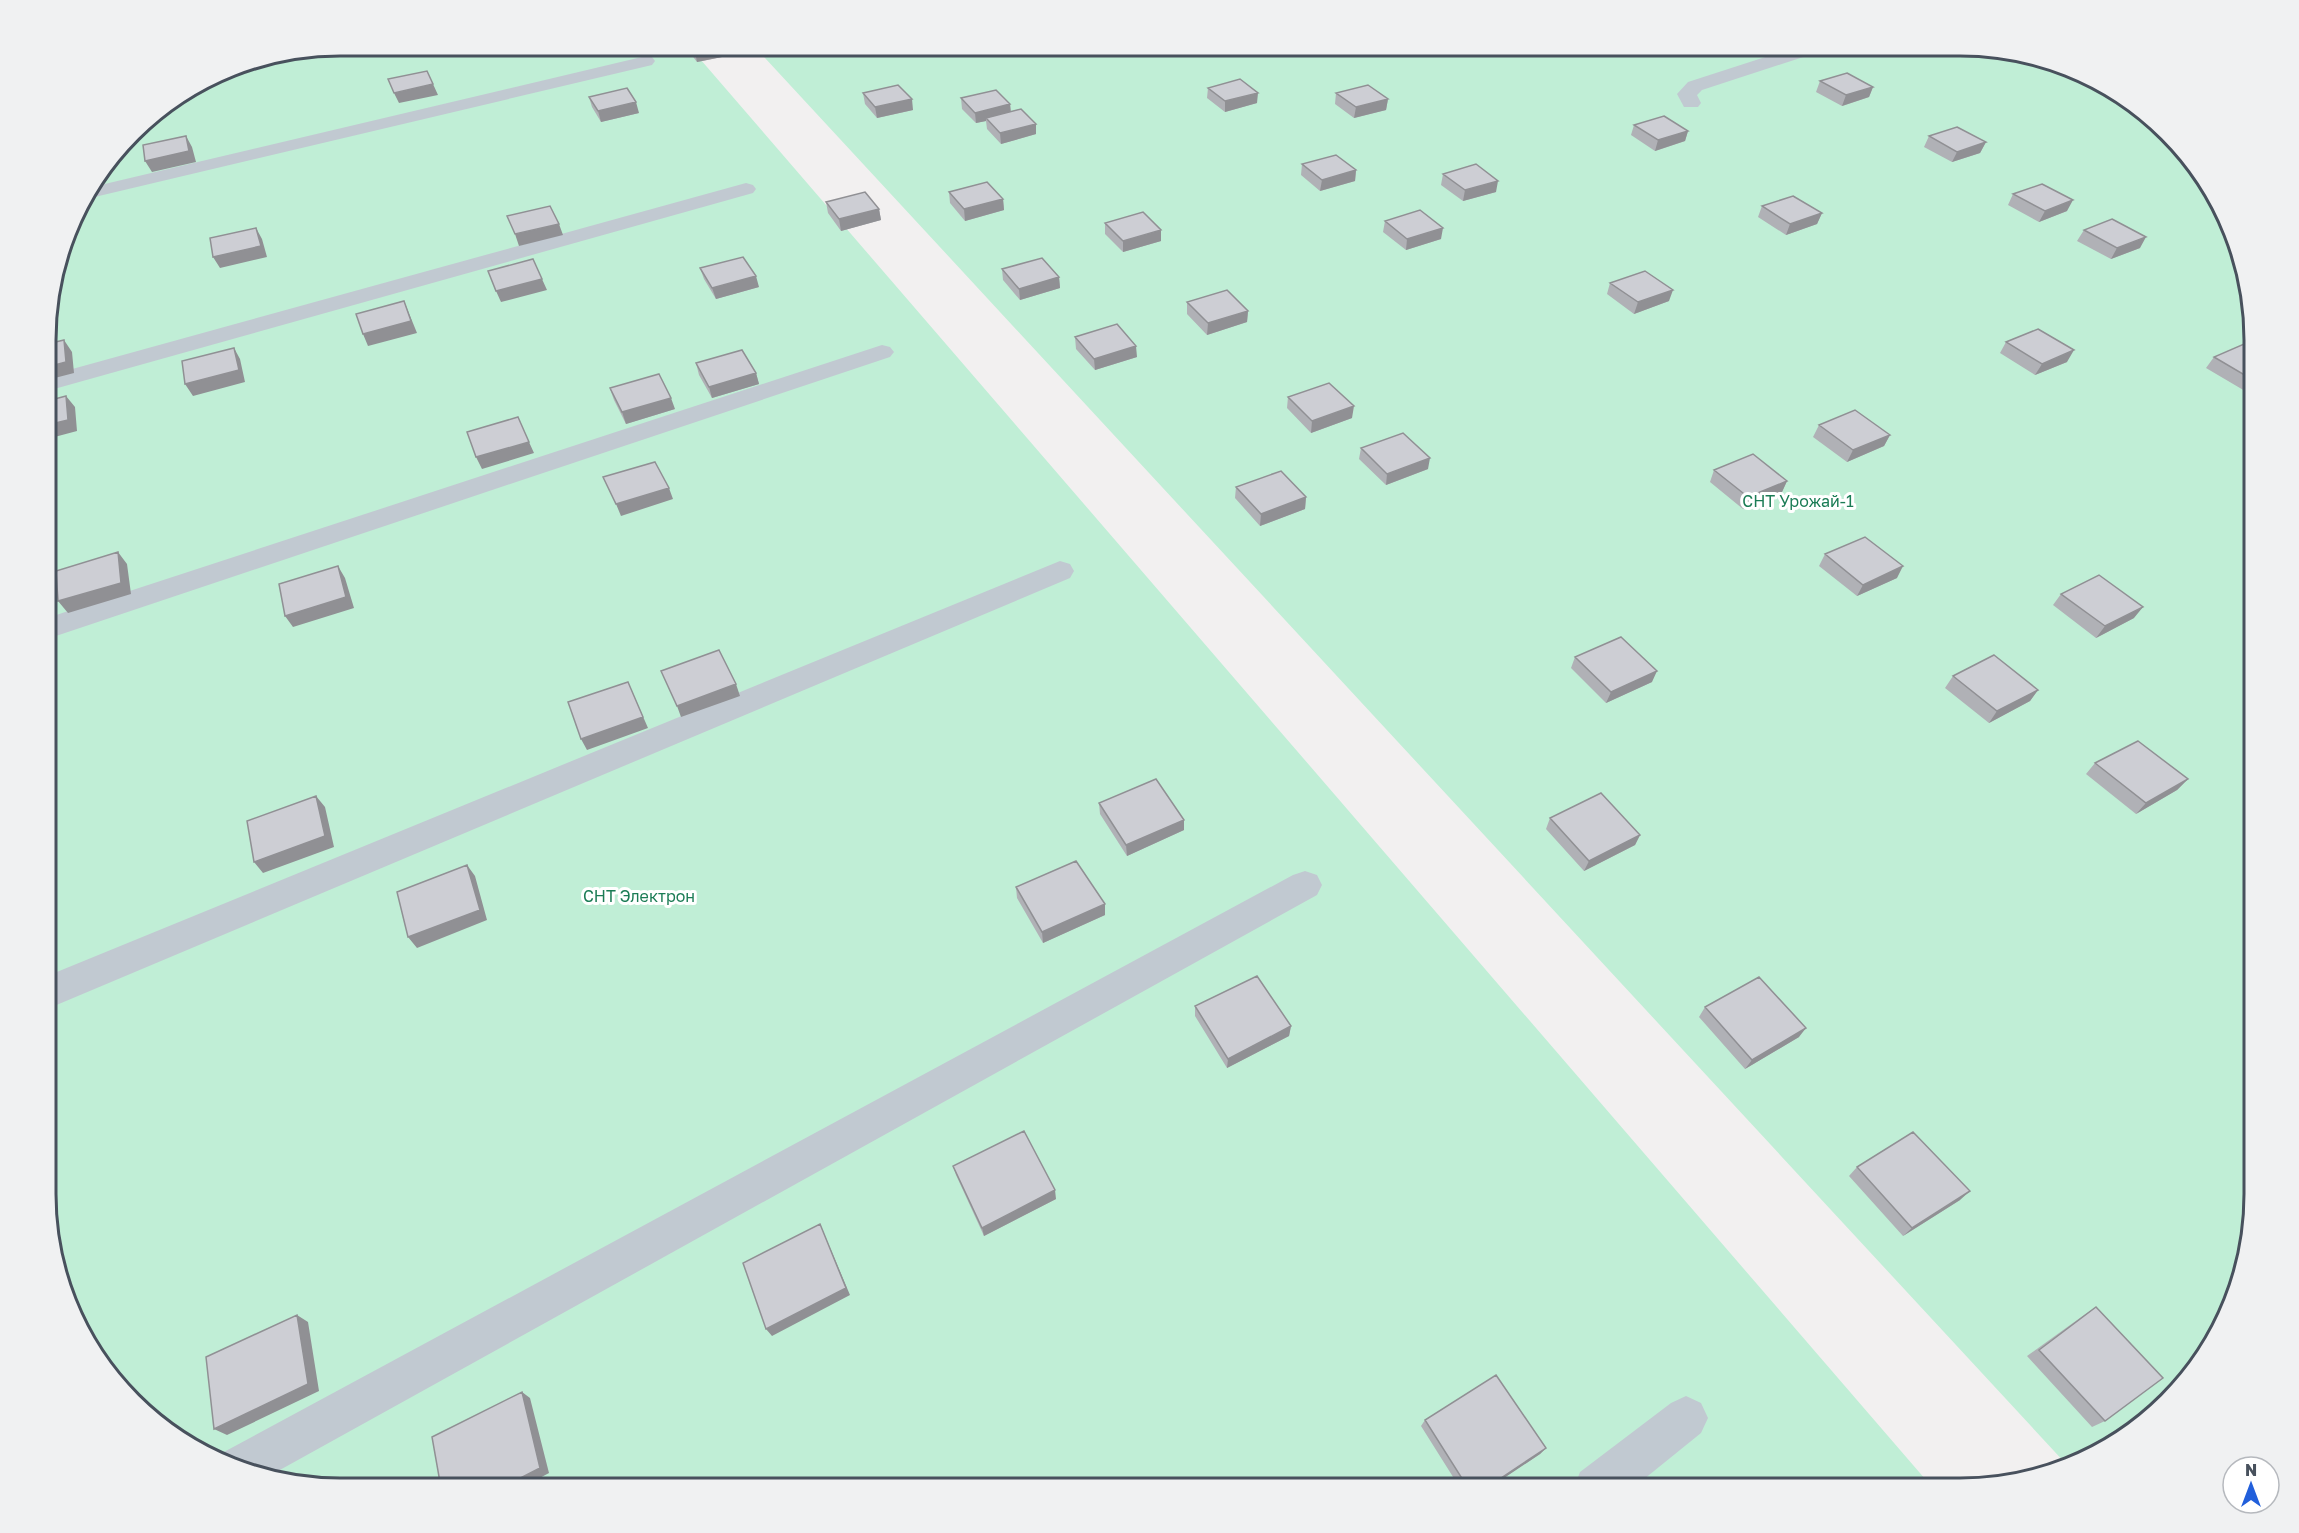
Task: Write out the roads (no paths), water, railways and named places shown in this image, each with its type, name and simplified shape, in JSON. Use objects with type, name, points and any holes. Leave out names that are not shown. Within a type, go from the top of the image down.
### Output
[{"type":"street","points":[[1691,103],[1687,94],[1695,86],[1787,56]]},
{"type":"lane","points":[[97,192],[646,61]]},
{"type":"lane","points":[[56,382],[746,189]]},
{"type":"lane","points":[[56,626],[882,352]]},
{"type":"lane","points":[[56,990],[1060,571]]},
{"type":"lane","points":[[249,1462],[1305,885]]},
{"type":"lane","points":[[1609,1478],[1686,1418]]},
{"type":"park label","name":"СНТ Урожай-1","points":[[1798,501]]},
{"type":"park label","name":"СНТ Электрон","points":[[639,896]]}]
